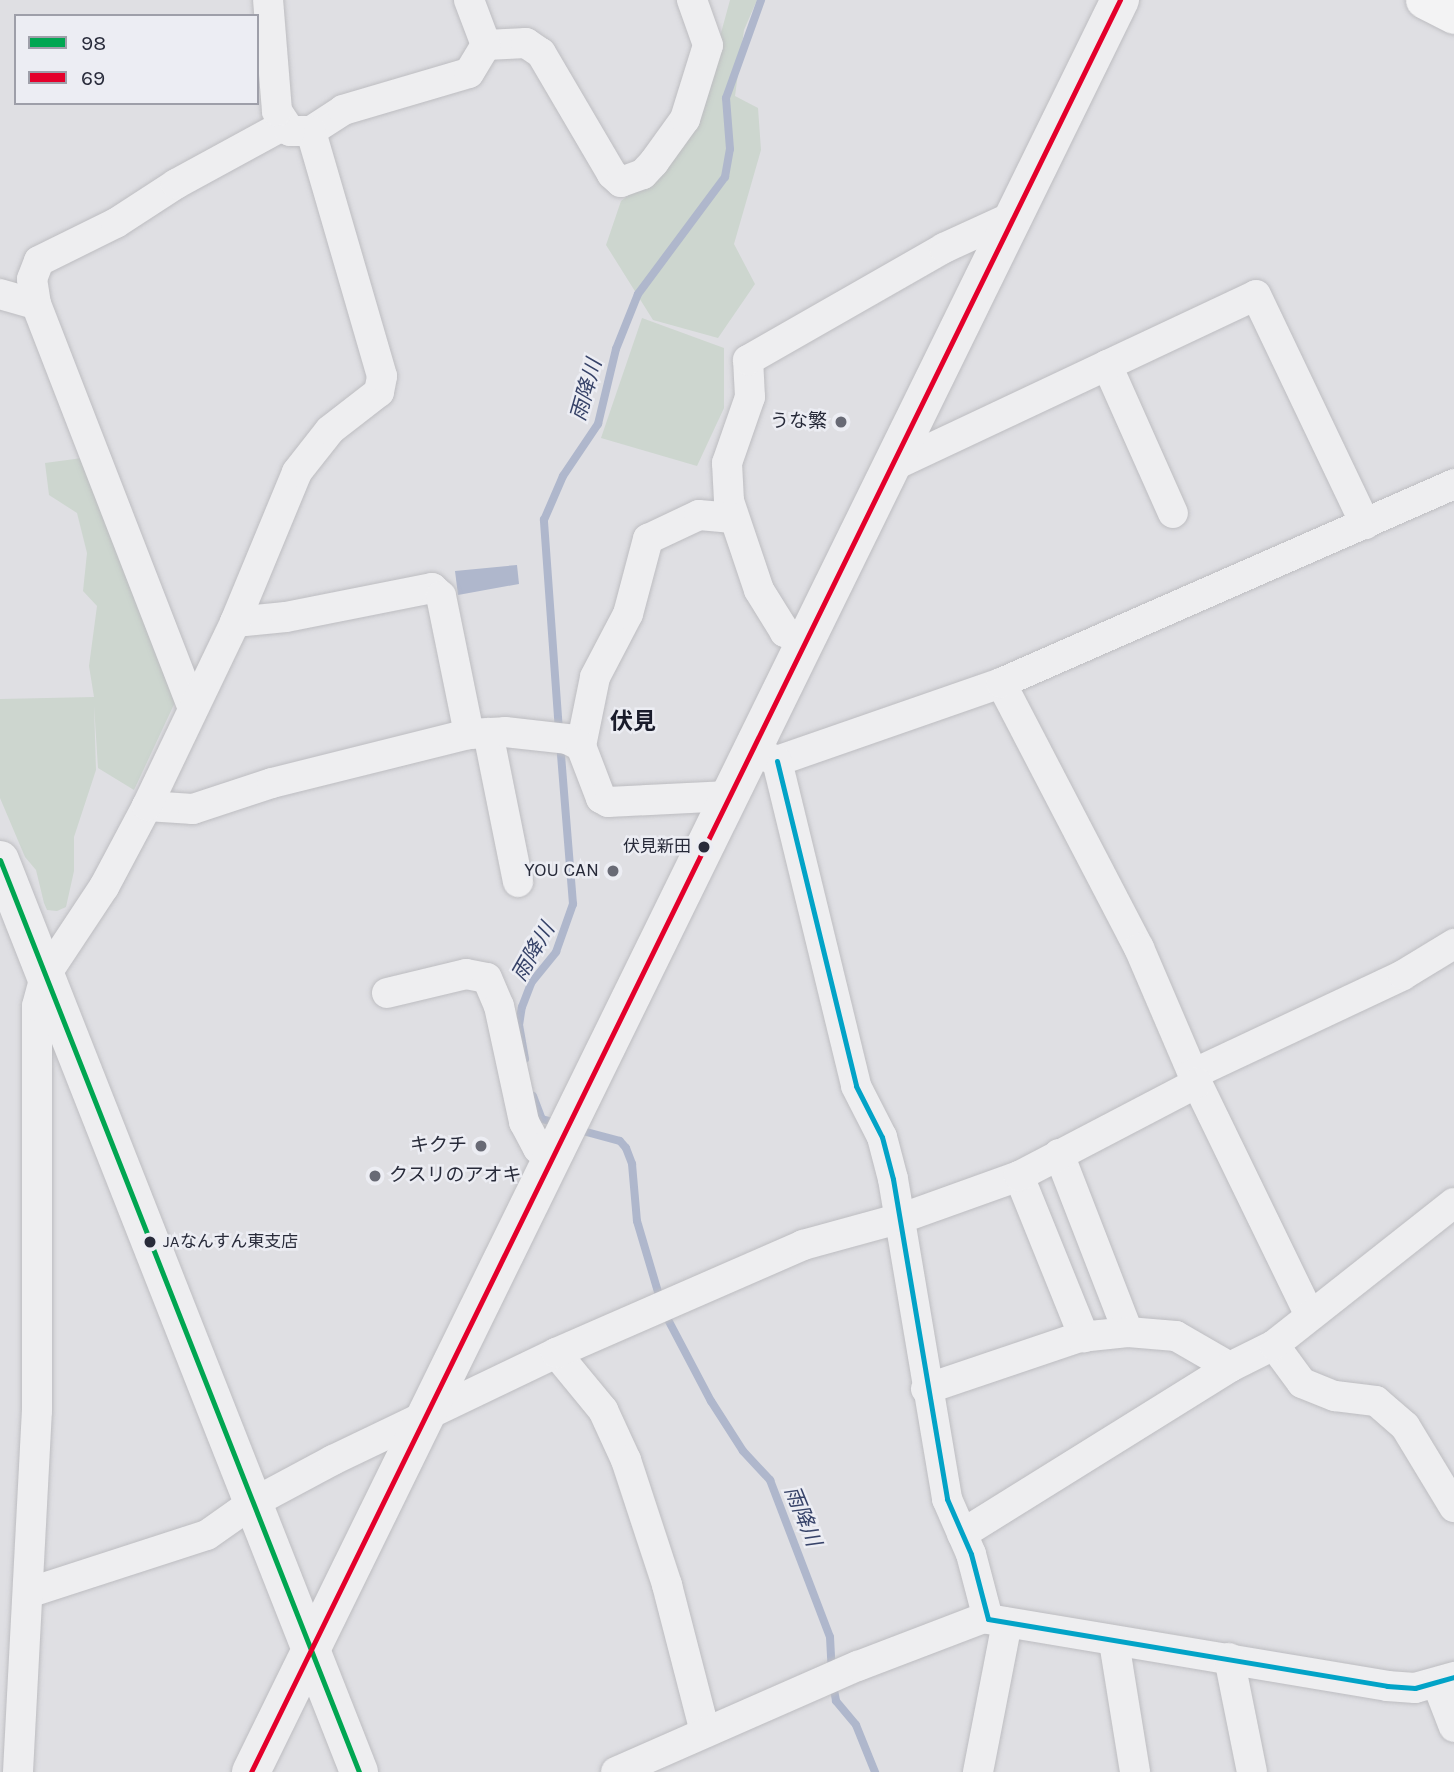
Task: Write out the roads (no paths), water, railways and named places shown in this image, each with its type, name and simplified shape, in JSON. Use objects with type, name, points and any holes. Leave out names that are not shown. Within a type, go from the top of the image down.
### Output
[{"type":"highway","points":[[1425,0],[1454,15]]},
{"type":"street","points":[[18,1772],[37,1411],[37,1006],[45,976],[103,887],[147,806],[192,706],[235,622],[297,472],[330,430],[379,392],[382,376],[298,128],[272,84],[268,0]]},
{"type":"street","points":[[469,0],[486,45]]},
{"type":"street","points":[[486,45],[526,43],[541,52],[612,174],[621,182],[643,173],[685,119],[708,45],[692,0]]},
{"type":"street","points":[[251,1772],[309,1648],[556,1157],[729,796],[765,756],[808,641],[1120,0]]},
{"type":"street","points":[[192,706],[36,304],[32,279],[39,261],[117,223],[176,184],[298,128],[343,110],[463,78],[486,45]]},
{"type":"street","points":[[808,641],[785,632],[760,590],[733,518],[725,476],[750,397],[748,360],[944,247],[1014,216]]},
{"type":"street","points":[[0,294],[36,304]]},
{"type":"street","points":[[893,466],[1256,295],[1365,524]]},
{"type":"street","points":[[1107,365],[1173,513]]},
{"type":"street","points":[[765,756],[1001,683],[1454,484]]},
{"type":"street","points":[[729,796],[608,802],[601,798],[582,746],[595,677],[628,614],[648,539],[699,515],[733,518]]},
{"type":"street","points":[[235,622],[286,617],[432,588],[441,596],[518,882]]},
{"type":"street","points":[[1001,683],[1139,948],[1195,1079],[1309,1314]]},
{"type":"street","points":[[147,806],[193,809],[272,783],[479,733],[526,733],[582,746]]},
{"type":"street","points":[[765,756],[856,1086],[882,1137],[902,1218],[926,1389],[947,1499],[997,1620],[978,1772]]},
{"type":"street","points":[[2,870],[359,1772]]},
{"type":"street","points":[[28,1593],[206,1535],[251,1504],[428,1415],[556,1353],[803,1245],[902,1218],[1019,1176],[1195,1079],[1403,975],[1454,944]]},
{"type":"street","points":[[387,993],[466,974],[487,978],[502,1019],[524,1122],[538,1148],[556,1157]]},
{"type":"street","points":[[1059,1154],[1128,1332]]},
{"type":"street","points":[[1019,1176],[1084,1337]]},
{"type":"street","points":[[962,1534],[1230,1367],[1274,1345],[1309,1314],[1454,1203]]},
{"type":"street","points":[[926,1389],[1084,1337],[1128,1332],[1176,1336],[1230,1367]]},
{"type":"street","points":[[1274,1345],[1302,1383],[1335,1396],[1376,1401],[1405,1426],[1454,1507]]},
{"type":"street","points":[[556,1353],[603,1410],[626,1460],[667,1585],[705,1732]]},
{"type":"street","points":[[616,1772],[705,1732],[997,1620],[1114,1642],[1229,1658],[1387,1686],[1415,1688],[1446,1680],[1454,1727]]},
{"type":"street","points":[[1114,1642],[1135,1772]]},
{"type":"street","points":[[1229,1658],[1252,1772]]},
{"type":"water","points":[[517,565],[519,584],[458,595],[455,571]]},
{"type":"waterway","name":"雨降川","points":[[559,731],[544,520],[563,476],[598,424],[616,349],[638,294],[725,177],[730,149],[726,98],[761,0]]},
{"type":"waterway","name":"雨降川","points":[[525,1059],[519,1025],[522,1007],[531,983],[556,952],[573,904],[560,744]]},
{"type":"waterway","name":"雨降川","points":[[533,1096],[542,1119],[556,1123]]},
{"type":"waterway","name":"雨降川","points":[[579,1130],[620,1141],[626,1148],[632,1164],[637,1221],[664,1312],[711,1401],[743,1451],[770,1480],[830,1637],[832,1672]]},
{"type":"waterway","name":"雨降川","points":[[833,1685],[836,1701],[856,1725],[875,1772]]},
{"type":"place","name":"うな繁","points":[[841,422]]},
{"type":"place","name":"伏見新田","points":[[704,847]]},
{"type":"place","name":"YOU CAN","points":[[613,871]]},
{"type":"place","name":"キクチ","points":[[481,1146]]},
{"type":"place","name":"クスリのアオキ","points":[[375,1176]]},
{"type":"place","name":"JAなんすん東支店","points":[[150,1242]]},
{"type":"district","name":"伏見","points":[[633,722]]}]
